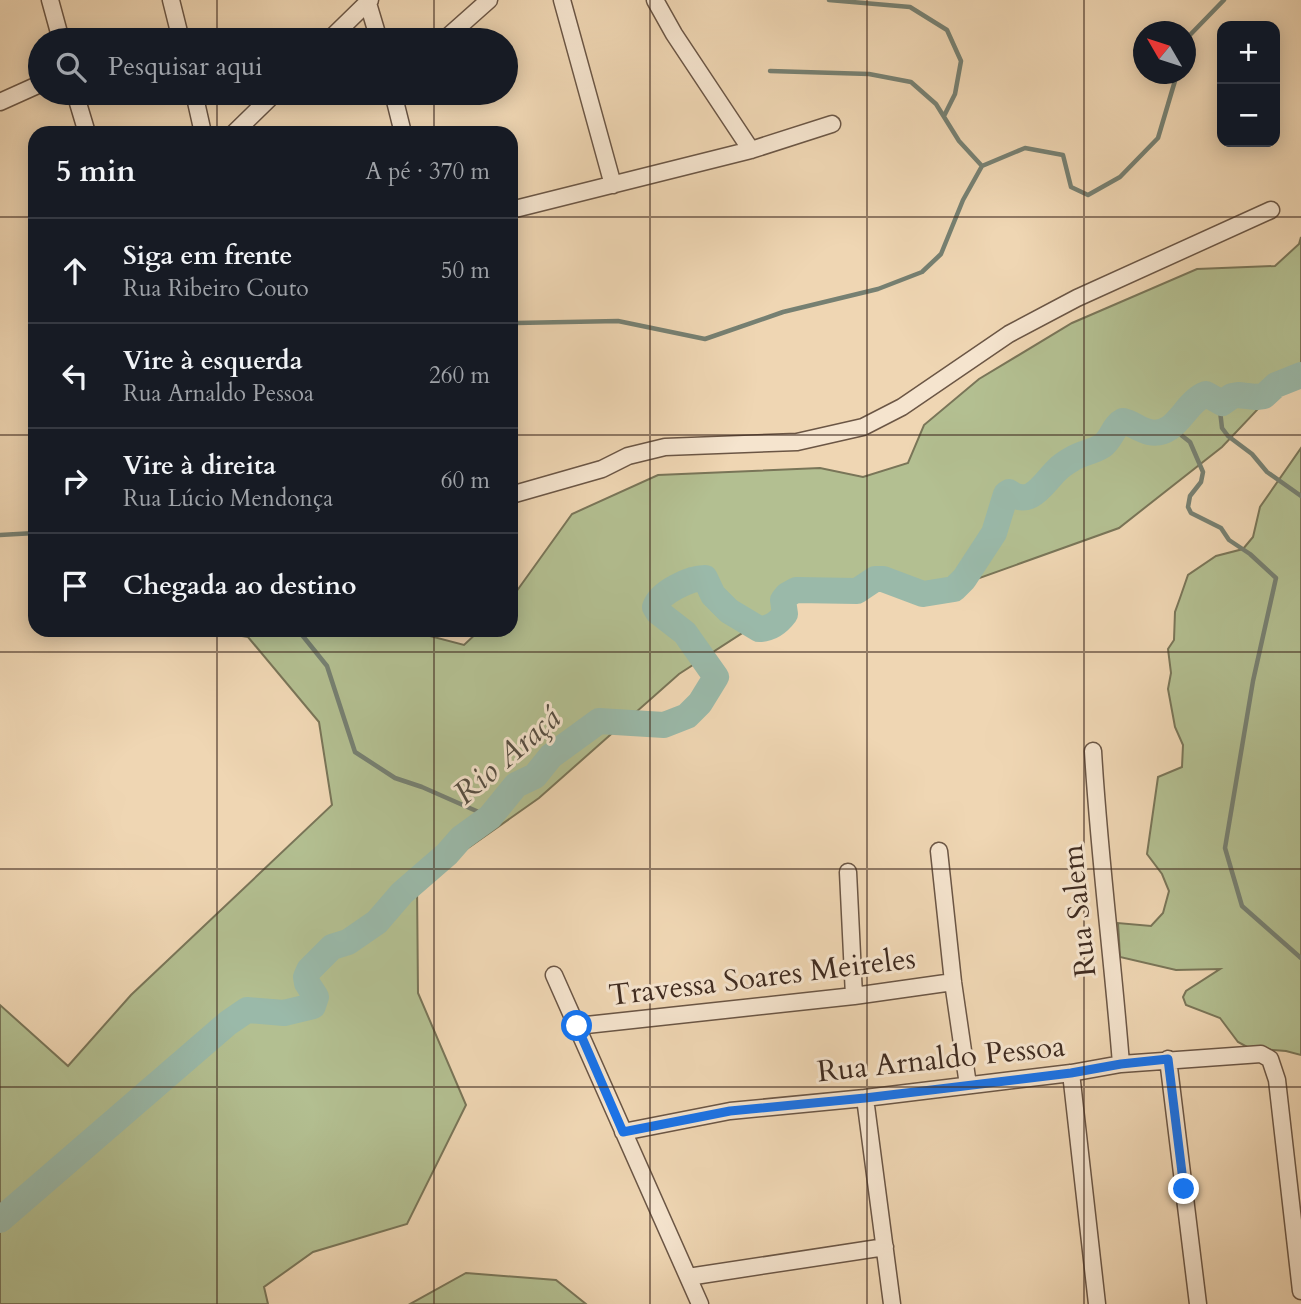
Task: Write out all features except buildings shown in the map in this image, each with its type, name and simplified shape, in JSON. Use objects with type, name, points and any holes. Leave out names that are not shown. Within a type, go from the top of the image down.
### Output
[{"type":"street","points":[[50,0],[58,28]]},
{"type":"street","points":[[171,0],[178,28]]},
{"type":"street","points":[[458,28],[489,0]]},
{"type":"street","points":[[562,0],[613,185]]},
{"type":"street","points":[[655,0],[674,34],[751,150]]},
{"type":"street","points":[[341,28],[368,1],[376,28]]},
{"type":"street","points":[[0,102],[28,89]]},
{"type":"street","points":[[79,105],[85,126]]},
{"type":"street","points":[[197,105],[201,126]]},
{"type":"street","points":[[241,126],[263,105]]},
{"type":"street","points":[[396,105],[401,126]]},
{"type":"street","points":[[518,208],[751,150],[832,124]]},
{"type":"street","points":[[518,493],[601,469],[628,456],[665,447],[797,442],[863,427],[902,407],[1009,334],[1077,298],[1270,210]]},
{"type":"street","name":"Rua Salem","points":[[1093,751],[1121,1064]]},
{"type":"street","points":[[939,851],[953,982],[968,1085]]},
{"type":"street","points":[[848,872],[854,996]]},
{"type":"street","points":[[554,975],[700,1304]]},
{"type":"street","name":"Travessa Soares Meireles","points":[[577,1026],[854,996],[953,982]]},
{"type":"street","name":"Rua Arnaldo Pessoa","points":[[623,1132],[730,1111],[865,1098],[1071,1073],[1121,1064],[1255,1053],[1266,1056],[1274,1066],[1293,1148]]},
{"type":"street","points":[[1168,1059],[1198,1304]]},
{"type":"street","points":[[1071,1073],[1097,1304]]},
{"type":"street","points":[[865,1098],[892,1304]]},
{"type":"street","points":[[1293,1148],[1301,1292]]},
{"type":"street","points":[[688,1277],[885,1247]]},
{"type":"green space","points":[[1301,237],[1301,386],[1274,392],[1222,447],[1119,528],[946,590],[815,586],[679,674],[539,798],[417,884],[418,993],[466,1105],[407,1224],[313,1252],[264,1287],[268,1304],[0,1304],[0,1005],[68,1066],[131,995],[332,805],[319,722],[248,637],[434,637],[464,645],[473,637],[518,637],[518,589],[572,514],[658,475],[820,468],[863,477],[908,463],[924,425],[979,379],[1072,323],[1197,269],[1275,266],[1299,244]]},
{"type":"green space","points":[[1301,448],[1301,1055],[1249,1048],[1238,1042],[1220,1018],[1186,1005],[1183,997],[1186,991],[1220,969],[1176,970],[1120,957],[1118,923],[1151,926],[1163,913],[1169,891],[1162,874],[1147,854],[1158,777],[1182,767],[1183,745],[1175,727],[1168,689],[1171,673],[1168,649],[1174,640],[1175,612],[1188,575],[1216,556],[1243,549],[1253,537],[1260,507]]},
{"type":"green space","points":[[466,1273],[556,1280],[586,1304],[410,1304]]},
{"type":"waterway","points":[[829,0],[910,7],[947,30],[961,61],[955,94],[944,116]]},
{"type":"waterway","points":[[1196,29],[1224,0]]},
{"type":"waterway","points":[[770,71],[869,74],[911,82],[936,104],[959,141],[982,166]]},
{"type":"waterway","points":[[518,323],[618,321],[705,339],[783,312],[878,289],[922,272],[941,254],[963,200],[982,166],[1025,148],[1063,155],[1071,187],[1088,195],[1120,177],[1158,138],[1174,84]]},
{"type":"waterway","name":"Rio Araçá","points":[[0,1220],[228,1023],[247,1010],[284,1013],[313,1006],[316,997],[307,983],[309,970],[332,947],[348,942],[377,922],[402,893],[447,854],[461,838],[490,817],[516,785],[535,776],[551,756],[599,721],[664,725],[687,716],[700,703],[716,677],[685,633],[655,607],[669,591],[684,583],[705,578],[713,595],[729,611],[763,629],[783,617],[783,600],[796,590],[857,591],[875,579],[883,579],[923,594],[954,589],[964,579],[994,533],[1006,494],[1009,492],[1017,496],[1030,496],[1065,464],[1102,446],[1123,421],[1149,432],[1167,430],[1198,398],[1206,394],[1222,403],[1232,396],[1264,396],[1276,385],[1301,375]]},
{"type":"waterway","points":[[1219,402],[1222,428],[1228,436],[1252,454],[1267,472],[1301,496]]},
{"type":"waterway","points":[[1167,430],[1176,431],[1190,442],[1203,472],[1201,482],[1190,496],[1188,507],[1191,513],[1221,528],[1229,540],[1250,554],[1276,578],[1253,681],[1225,848],[1242,906],[1301,958]]},
{"type":"waterway","points":[[0,535],[28,533]]},
{"type":"waterway","points":[[304,637],[327,666],[355,752],[395,778],[490,817]]},
{"type":"route","points":[[577,1026],[623,1132],[730,1111],[799,1102],[865,1098],[1168,1059],[1184,1189]]}]
